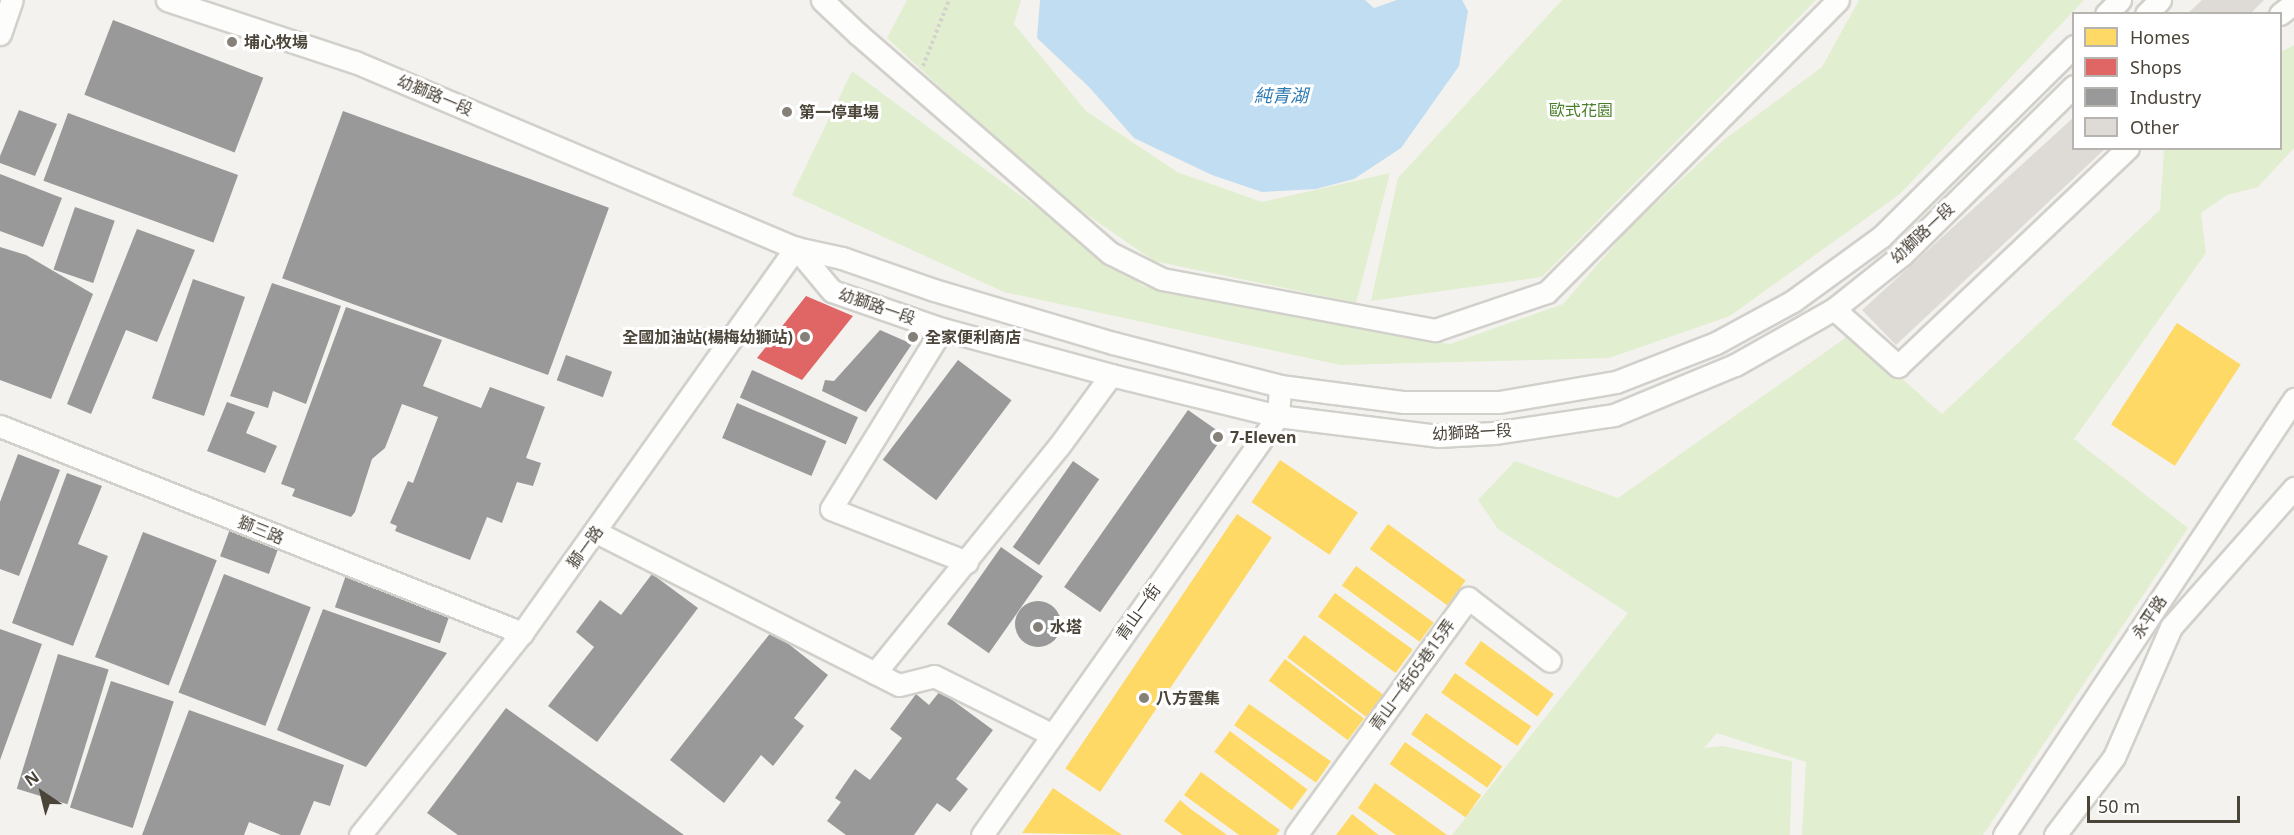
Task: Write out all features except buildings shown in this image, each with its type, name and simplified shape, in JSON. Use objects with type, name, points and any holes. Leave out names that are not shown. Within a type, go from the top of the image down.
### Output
[{"type":"street","points":[[0,34],[12,0]]},
{"type":"street","name":"幼獅路一段","points":[[167,0],[199,5],[355,62],[796,248],[842,258],[934,290],[1113,343],[1280,386],[1404,402],[1499,402],[1616,382],[1716,343],[1793,301],[1882,236],[2072,47]]},
{"type":"street","points":[[822,0],[1110,253],[1162,279],[1435,330],[1547,292],[1838,0]]},
{"type":"street","points":[[2108,12],[2120,0]]},
{"type":"street","points":[[2148,12],[2160,0]]},
{"type":"street","points":[[2282,12],[2294,3]]},
{"type":"street","name":"幼獅路一段","points":[[796,248],[832,291],[942,329],[1111,375],[1278,416],[1438,436],[1494,433],[1614,415],[1735,365],[1834,309],[1902,255],[2072,87]]},
{"type":"street","points":[[1834,309],[1898,366],[2126,150]]},
{"type":"street","name":"獅一路","points":[[360,835],[522,633],[796,248]]},
{"type":"street","points":[[942,329],[831,510],[967,562]]},
{"type":"street","points":[[874,673],[967,562],[1059,446],[1111,375]]},
{"type":"street","points":[[1278,416],[1280,386]]},
{"type":"street","name":"永平路","points":[[2004,835],[2294,399]]},
{"type":"street","name":"青山一街","points":[[987,833],[1051,734],[1278,416]]},
{"type":"street","name":"獅三路","points":[[0,426],[522,633]]},
{"type":"street","name":"永平路","points":[[2055,835],[2114,757],[2171,627],[2294,488]]},
{"type":"street","points":[[596,532],[899,685],[934,676],[1051,734]]},
{"type":"street","name":"青山一街65巷15弄","points":[[1296,835],[1467,598],[1550,661]]},
{"type":"street","points":[[2151,614],[2171,627]]},
{"type":"path","points":[[915,84],[949,0]]},
{"type":"green space","points":[[907,0],[1021,0],[1014,24],[1086,111],[1177,172],[1262,202],[1390,173],[1356,303],[1154,261],[1050,189],[887,38]]},
{"type":"green space","name":"歐式花園","points":[[1562,0],[1816,0],[1542,277],[1371,301],[1398,178]]},
{"type":"green space","points":[[1859,0],[2084,0],[1900,194],[1730,316],[1609,358],[1340,365],[1004,292],[792,195],[852,71],[1143,286],[1450,344],[1563,304],[1631,226],[1725,139],[1822,67]]},
{"type":"green space","points":[[2294,45],[2294,148],[2258,187],[2227,195],[2201,213],[2206,253],[2074,439],[2188,528],[1983,835],[1802,835],[1806,762],[1717,733],[1704,748],[1723,746],[1792,761],[1790,835],[1452,835],[1628,613],[1498,529],[1478,500],[1515,461],[1618,498],[1851,334],[1942,414],[2160,210],[2164,150],[2282,150],[2282,51]]},
{"type":"water","name":"純青湖","points":[[1040,0],[1365,0],[1374,8],[1397,0],[1462,0],[1468,11],[1459,66],[1401,148],[1354,179],[1316,189],[1262,192],[1212,175],[1134,138],[1090,88],[1037,38]]},
{"type":"place","name":"埔心牧場","points":[[232,42]]},
{"type":"place","name":"第一停車場","points":[[787,112]]},
{"type":"place","name":"全國加油站(楊梅幼獅站)","points":[[805,337]]},
{"type":"place","name":"全家便利商店","points":[[913,337]]},
{"type":"place","name":"7-Eleven","points":[[1218,437]]},
{"type":"place","name":"水塔","points":[[1038,627]]},
{"type":"place","name":"八方雲集","points":[[1144,698]]}]
